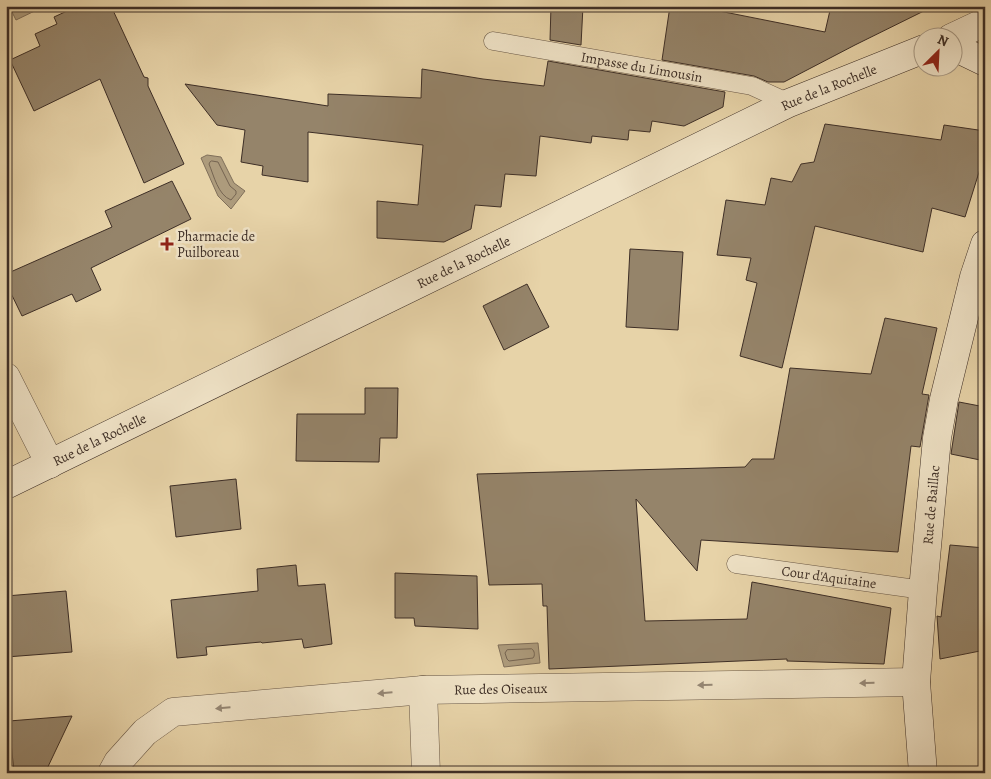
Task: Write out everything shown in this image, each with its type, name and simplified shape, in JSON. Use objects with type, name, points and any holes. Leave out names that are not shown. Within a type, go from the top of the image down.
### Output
[{"type":"street","points":[[964,32],[985,22]]},
{"type":"street","points":[[964,51],[985,62]]},
{"type":"street","name":"Rue de la Rochelle","points":[[6,485],[788,103],[914,53]]},
{"type":"street","name":"Rue de Baillac","points":[[923,773],[916,682],[937,438],[944,399],[974,277],[985,244]]},
{"type":"street","points":[[6,377],[50,464]]},
{"type":"street","name":"Rue des Oiseaux","points":[[112,773],[118,762],[145,732],[173,712],[423,690],[916,682]]},
{"type":"street","points":[[423,690],[426,773]]},
{"type":"lane","name":"Impasse du Limousin","points":[[493,41],[752,86],[788,103]]},
{"type":"lane","name":"Cour d'Aquitaine","points":[[736,564],[923,590]]},
{"type":"water","points":[[9,6],[45,6],[16,20]]},
{"type":"water","points":[[207,155],[221,157],[234,183],[245,191],[231,209],[218,196],[201,158]]},
{"type":"water","points":[[538,643],[540,663],[504,667],[498,645]]},
{"type":"building","points":[[78,6],[111,6],[144,77],[148,78],[148,86],[184,164],[144,183],[100,79],[34,111],[10,60],[40,46],[35,34],[57,24],[54,17]]},
{"type":"building","points":[[551,6],[583,6],[581,45],[550,40]]},
{"type":"building","points":[[670,6],[694,6],[825,32],[831,6],[934,6],[784,82],[768,82],[754,76],[662,60]]},
{"type":"building","points":[[548,61],[725,92],[723,107],[684,126],[652,121],[650,132],[629,130],[628,140],[592,136],[591,143],[540,136],[536,176],[505,174],[501,207],[475,205],[471,229],[444,242],[377,238],[377,201],[418,205],[423,145],[308,132],[308,182],[262,175],[263,166],[241,162],[245,130],[217,125],[185,84],[328,106],[328,94],[421,98],[422,69],[544,86]]},
{"type":"building","points":[[825,124],[941,140],[944,125],[985,131],[985,153],[965,217],[932,208],[923,252],[815,226],[782,368],[740,356],[757,283],[746,280],[751,258],[717,255],[726,200],[765,205],[771,178],[792,182],[801,164],[814,162]]},
{"type":"building","points":[[172,181],[191,219],[91,268],[101,290],[76,302],[72,294],[22,316],[6,283],[6,274],[112,227],[105,211]]},
{"type":"building","points":[[630,249],[683,252],[678,330],[626,327]]},
{"type":"building","points":[[527,284],[549,327],[504,350],[483,306]]},
{"type":"building","points":[[885,318],[937,328],[922,394],[929,395],[920,447],[911,446],[898,552],[701,540],[697,571],[636,499],[645,621],[747,619],[752,582],[891,608],[884,664],[787,661],[787,659],[549,669],[547,606],[543,606],[542,584],[489,585],[477,474],[745,467],[752,459],[774,459],[790,368],[871,374]]},
{"type":"building","points":[[365,388],[398,388],[397,438],[380,438],[379,462],[296,461],[297,414],[365,414]]},
{"type":"building","points":[[959,402],[985,407],[985,461],[951,454]]},
{"type":"building","points":[[236,479],[241,529],[176,537],[170,486]]},
{"type":"building","points":[[950,545],[985,548],[985,650],[940,659],[937,616],[941,617]]},
{"type":"building","points":[[296,565],[298,586],[325,584],[332,644],[304,648],[302,639],[261,642],[206,647],[207,655],[177,658],[171,600],[258,591],[257,569]]},
{"type":"building","points":[[395,573],[477,576],[478,629],[415,626],[414,618],[395,618]]},
{"type":"building","points":[[66,591],[72,652],[6,657],[6,596]]},
{"type":"building","points":[[72,716],[45,773],[14,773],[9,721]]},
{"type":"place","name":"Pharmacie de Puilboreau","points":[[167,244]]}]
